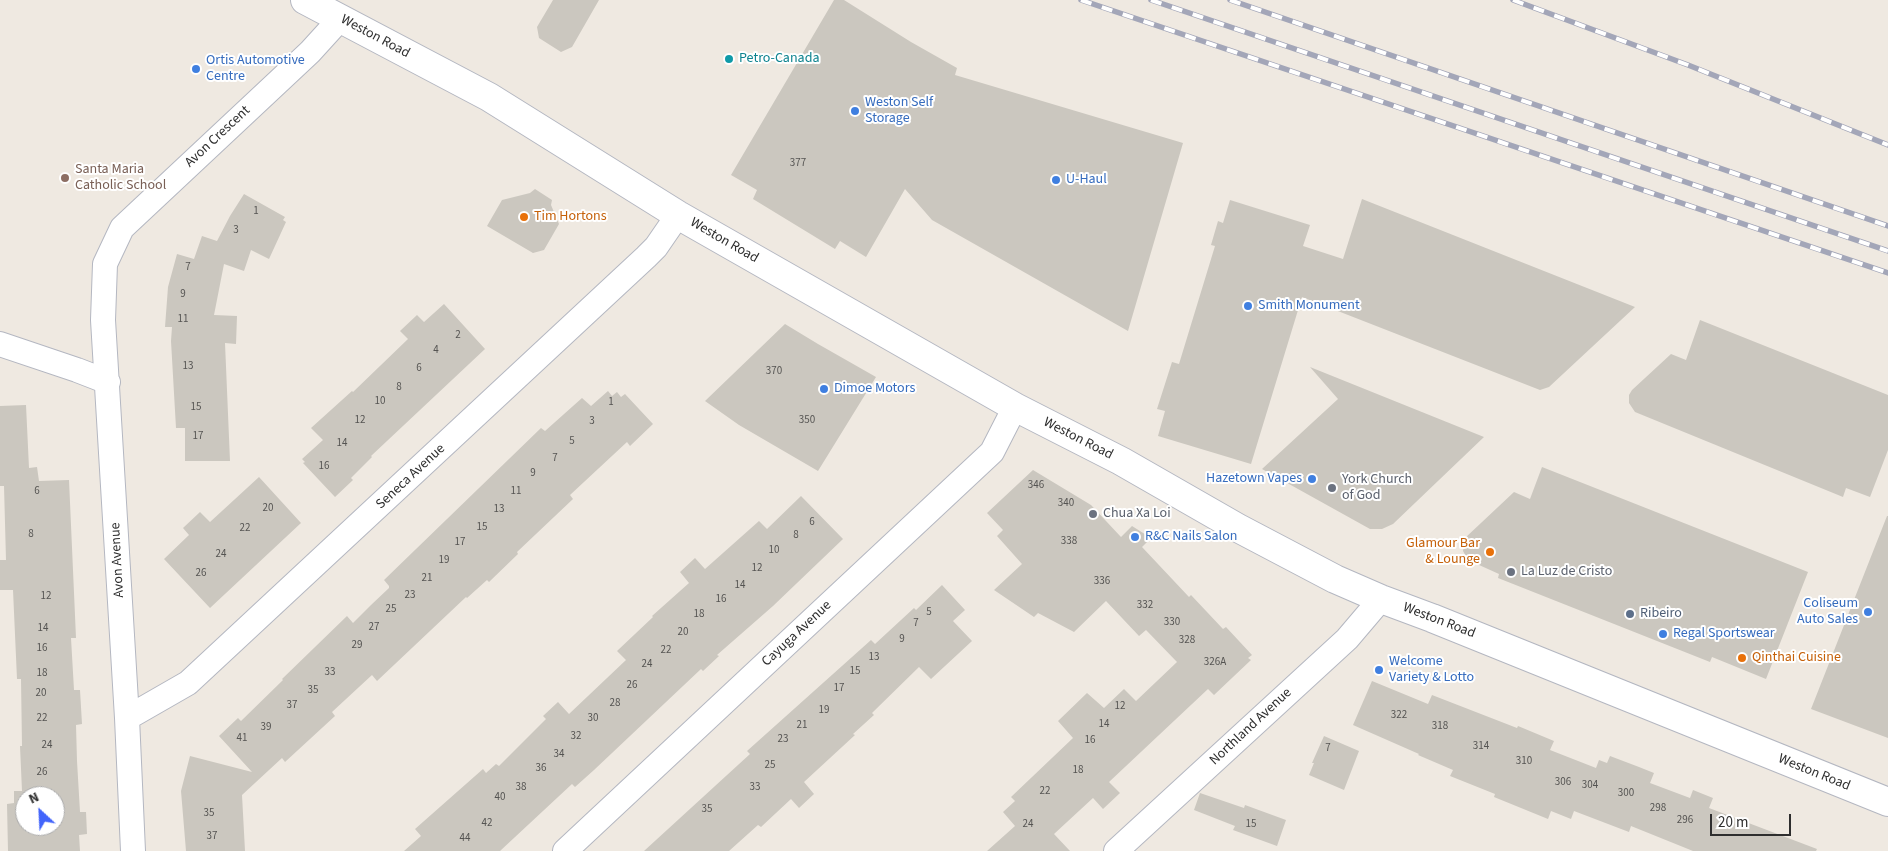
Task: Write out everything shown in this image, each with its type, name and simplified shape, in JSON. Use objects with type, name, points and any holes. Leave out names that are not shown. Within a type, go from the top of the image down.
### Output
[{"type":"main road","name":"Weston Road","points":[[305,0],[489,97],[497,104],[678,215],[1015,408],[1121,460],[1238,528],[1317,569],[1381,599],[1888,802]]},
{"type":"street","name":"Avon Crescent","points":[[108,382],[103,320],[105,264],[122,228],[310,52],[340,19]]},
{"type":"street","name":"Seneca Avenue","points":[[127,718],[188,683],[646,257],[656,247],[678,215]]},
{"type":"street","points":[[0,344],[108,382]]},
{"type":"street","name":"Avon Avenue","points":[[108,382],[133,851]]},
{"type":"street","name":"Cayuga Avenue","points":[[565,851],[992,452],[1015,408]]},
{"type":"street","name":"Northland Avenue","points":[[1116,851],[1347,639],[1381,599]]},
{"type":"building","points":[[553,0],[599,0],[572,47],[561,52],[539,38],[537,27]]},
{"type":"building","points":[[834,0],[844,0],[957,68],[955,75],[1183,143],[1128,331],[932,220],[905,189],[866,257],[840,241],[835,249],[753,199],[757,190],[731,175]]},
{"type":"building","name":"Tim Hortons","points":[[535,189],[552,200],[551,205],[559,224],[544,250],[533,253],[487,226],[502,200],[530,193]]},
{"type":"building","points":[[244,194],[285,217],[283,220],[286,222],[269,259],[251,250],[244,271],[224,264],[214,315],[237,316],[236,344],[225,343],[230,461],[185,461],[185,428],[176,428],[171,341],[172,327],[165,327],[168,287],[177,254],[194,259],[202,236],[217,241]]},
{"type":"building","points":[[1362,199],[1635,307],[1549,387],[1540,390],[1302,297],[1251,464],[1158,436],[1165,411],[1157,409],[1172,362],[1179,364],[1215,246],[1211,245],[1218,221],[1223,223],[1230,200],[1310,225],[1303,246],[1343,259]]},
{"type":"building","points":[[444,304],[485,349],[371,456],[351,478],[353,480],[335,497],[303,463],[305,462],[302,459],[323,440],[311,428],[353,392],[408,339],[400,331],[417,315],[424,322]]},
{"type":"building","points":[[1700,320],[1888,395],[1888,450],[1870,497],[1846,488],[1843,497],[1635,412],[1629,403],[1629,395],[1632,390],[1671,354],[1686,360]]},
{"type":"building","points":[[785,324],[876,377],[818,471],[739,425],[705,401]]},
{"type":"building","points":[[1310,367],[1484,437],[1393,524],[1382,529],[1370,529],[1262,469],[1338,399]]},
{"type":"building","points":[[608,391],[612,396],[617,392],[621,397],[625,394],[653,424],[630,446],[627,442],[570,495],[573,499],[517,552],[518,554],[489,582],[487,580],[466,597],[377,681],[372,675],[332,712],[335,716],[285,762],[282,758],[242,795],[245,851],[186,851],[181,791],[190,756],[252,772],[219,736],[238,718],[241,721],[347,616],[353,623],[389,588],[384,580],[541,428],[545,431],[582,398],[591,406]]},
{"type":"building","points":[[26,405],[29,468],[37,467],[39,481],[69,480],[76,638],[71,638],[74,690],[80,690],[82,724],[76,725],[77,761],[80,812],[86,812],[87,834],[79,835],[80,851],[8,851],[7,804],[14,803],[14,791],[15,836],[65,836],[65,786],[22,786],[21,679],[17,679],[13,590],[0,590],[0,560],[6,560],[4,486],[0,486],[0,406]]},
{"type":"building","points":[[1542,467],[1808,572],[1766,679],[1712,657],[1710,662],[1498,578],[1499,574],[1468,560],[1463,551],[1465,538],[1514,492],[1530,499]]},
{"type":"building","points":[[1033,470],[1091,505],[1121,537],[1132,526],[1151,538],[1142,547],[1189,597],[1191,595],[1223,629],[1226,627],[1252,655],[1248,658],[1251,660],[1214,695],[1208,689],[1109,782],[1120,793],[1103,809],[1093,798],[1054,834],[1070,851],[987,851],[1015,826],[1003,812],[1015,801],[1011,797],[1073,738],[1058,721],[1087,693],[1104,708],[1124,689],[1136,701],[1177,662],[1146,630],[1139,636],[1106,601],[1074,632],[1038,613],[1034,617],[994,590],[1022,564],[997,536],[1003,530],[987,513]]},
{"type":"building","points":[[259,477],[301,523],[210,608],[164,559],[189,535],[183,528],[200,512],[210,522]]},
{"type":"building","points":[[801,496],[843,539],[773,606],[717,655],[719,656],[703,671],[701,669],[575,787],[572,784],[500,851],[404,851],[421,836],[415,829],[483,769],[486,773],[496,764],[499,766],[546,719],[543,716],[558,702],[569,714],[626,660],[617,651],[689,583],[680,572],[695,558],[705,569],[759,521],[767,529]]},
{"type":"building","name":"Coliseum Auto Sales","points":[[1888,516],[1888,738],[1811,709]]},
{"type":"building","points":[[942,585],[965,610],[953,621],[972,641],[931,679],[919,667],[872,713],[874,715],[853,734],[855,735],[804,782],[814,794],[799,808],[791,799],[761,827],[758,825],[729,851],[644,851],[750,754],[747,751],[871,640],[875,644],[914,608],[916,610]]},
{"type":"building","points":[[1372,681],[1428,704],[1432,695],[1517,728],[1518,726],[1554,741],[1550,750],[1596,768],[1599,760],[1607,763],[1610,756],[1654,773],[1650,783],[1690,798],[1693,790],[1713,798],[1709,808],[1817,849],[1816,851],[1693,851],[1631,826],[1629,832],[1574,811],[1571,819],[1551,811],[1548,819],[1494,797],[1495,794],[1450,776],[1453,770],[1353,725]]},
{"type":"building","points":[[1324,736],[1359,751],[1344,790],[1309,775],[1314,763],[1312,763]]},
{"type":"building","points":[[1200,793],[1244,808],[1245,805],[1286,820],[1277,846],[1233,830],[1235,826],[1194,810]]},
{"type":"railway","points":[[1081,0],[1888,273]]},
{"type":"railway","points":[[1151,0],[1888,251]]},
{"type":"railway","points":[[1230,0],[1888,226]]},
{"type":"railway","points":[[1513,0],[1688,65],[1888,145]]},
{"type":"place","name":"Petro-Canada","points":[[729,59]]},
{"type":"place","name":"Ortis Automotive Centre","points":[[196,69]]},
{"type":"place","name":"Weston Self Storage","points":[[855,111]]},
{"type":"place","name":"Santa Maria Catholic School","points":[[65,178]]},
{"type":"place","name":"U-Haul","points":[[1056,180]]},
{"type":"place","name":"Tim Hortons","points":[[524,217]]},
{"type":"place","name":"Smith Monument","points":[[1248,306]]},
{"type":"place","name":"Dimoe Motors","points":[[824,389]]},
{"type":"place","name":"Hazetown Vapes","points":[[1312,479]]},
{"type":"place","name":"York Church of God","points":[[1332,488]]},
{"type":"place","name":"Chua Xa Loi","points":[[1093,514]]},
{"type":"place","name":"R&C Nails Salon","points":[[1135,537]]},
{"type":"place","name":"Glamour Bar & Lounge","points":[[1490,552]]},
{"type":"place","name":"La Luz de Cristo","points":[[1511,572]]},
{"type":"place","name":"Coliseum Auto Sales","points":[[1868,612]]},
{"type":"place","name":"Ribeiro","points":[[1630,614]]},
{"type":"place","name":"Regal Sportswear","points":[[1663,634]]},
{"type":"place","name":"Qinthai Cuisine","points":[[1742,658]]},
{"type":"place","name":"Welcome Variety & Lotto","points":[[1379,670]]}]
